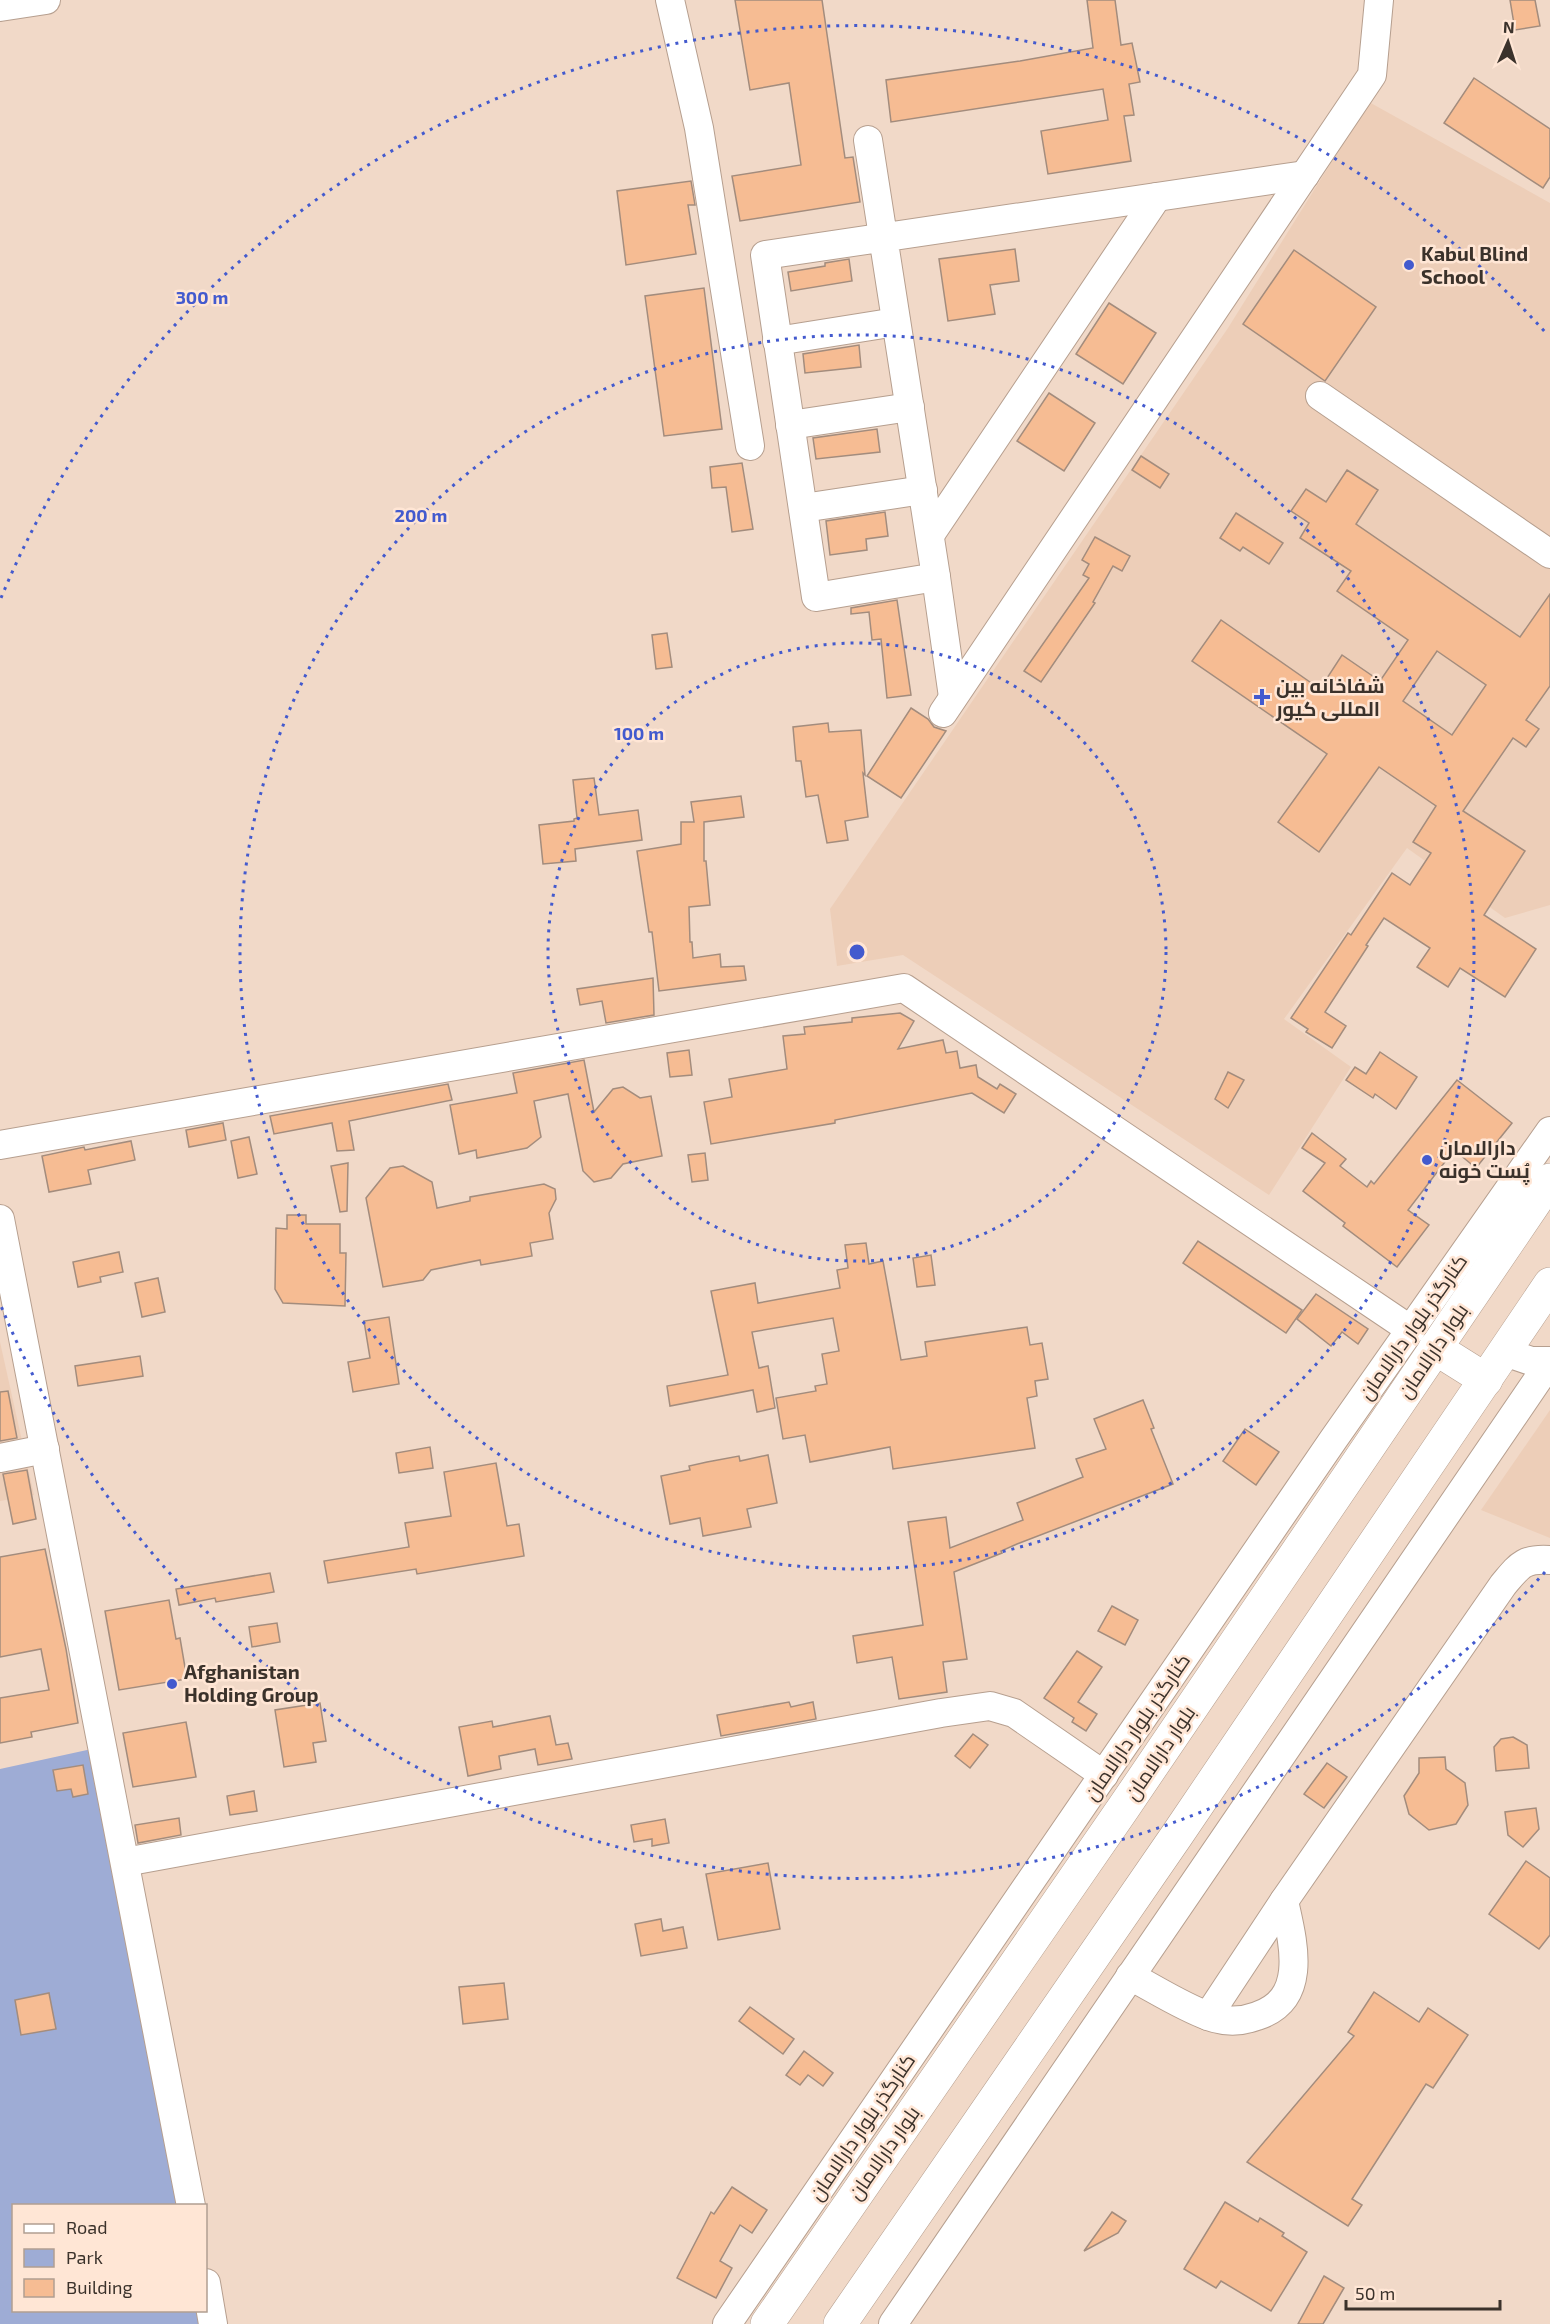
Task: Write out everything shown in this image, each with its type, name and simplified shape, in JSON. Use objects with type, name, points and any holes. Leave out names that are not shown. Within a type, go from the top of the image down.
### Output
[{"type":"main road","name":"بلوار دارالامان","points":[[767,2324],[1124,1807],[1423,1339],[1550,1180]]},
{"type":"main road","points":[[840,2324],[1177,1835],[1550,1284]]},
{"type":"main road","points":[[1423,1339],[1486,1380]]},
{"type":"street","points":[[0,7],[46,0]]},
{"type":"street","points":[[670,0],[699,128],[750,446]]},
{"type":"street","points":[[868,140],[936,577],[948,705],[1372,75],[1379,0]]},
{"type":"street","points":[[936,577],[816,597],[765,255],[1305,175]]},
{"type":"street","points":[[930,536],[1157,197]]},
{"type":"street","points":[[777,341],[896,322]]},
{"type":"street","points":[[1320,396],[1550,554]]},
{"type":"street","points":[[790,425],[910,406]]},
{"type":"street","points":[[803,508],[923,490]]},
{"type":"street","points":[[0,1145],[904,988],[1423,1339]]},
{"type":"street","name":"کنارگذر بلوار دارالامان","points":[[727,2324],[1104,1775],[1423,1339],[1550,1131]]},
{"type":"street","points":[[0,1219],[191,2204]]},
{"type":"street","points":[[1504,1352],[1531,1361],[1550,1361]]},
{"type":"street","points":[[893,2324],[1550,1361]]},
{"type":"street","points":[[0,1458],[45,1449]]},
{"type":"street","points":[[1208,2016],[1284,1901],[1503,1585],[1520,1564],[1537,1559],[1550,1560]]},
{"type":"street","points":[[125,1862],[917,1717],[990,1706],[1014,1713],[1104,1775]]},
{"type":"street","points":[[1130,1976],[1208,2016],[1230,2021],[1245,2020],[1271,2012],[1285,1997],[1293,1974],[1294,1947],[1284,1901]]},
{"type":"street","points":[[207,2289],[213,2324]]},
{"type":"shaded area","name":"شفاخانه بین المللی کیور","points":[[1369,102],[1550,203],[1550,905],[1505,918],[1407,848],[1284,1019],[1351,1067],[1269,1195],[903,955],[837,966],[830,909],[1228,328]]},
{"type":"shaded area","points":[[0,1342],[34,1495],[0,1501]]},
{"type":"shaded area","points":[[1550,1410],[1550,1538],[1481,1510]]},
{"type":"green space","points":[[110,1745],[181,2204],[12,2204],[12,2312],[200,2312],[203,2324],[0,2324],[0,1769]]},
{"type":"building","points":[[735,0],[822,0],[845,158],[853,157],[860,202],[740,221],[732,176],[801,165],[789,83],[750,90]]},
{"type":"building","points":[[1087,0],[1115,0],[1121,45],[1132,43],[1140,82],[1129,84],[1134,115],[1124,116],[1131,161],[1048,174],[1041,131],[1108,120],[1103,89],[891,122],[886,80],[1093,48]]},
{"type":"building","points":[[1510,0],[1535,0],[1540,26],[1515,30]]},
{"type":"building","points":[[1474,78],[1550,129],[1550,177],[1543,188],[1444,123]]},
{"type":"building","points":[[691,181],[695,205],[688,205],[696,254],[626,265],[617,191]]},
{"type":"building","points":[[1015,249],[1019,281],[990,285],[995,314],[948,321],[939,259]]},
{"type":"building","points":[[1294,250],[1376,307],[1325,381],[1243,324]]},
{"type":"building","points":[[849,259],[852,281],[791,291],[788,272],[825,266],[825,263]]},
{"type":"building","points":[[704,288],[722,429],[664,436],[645,296]]},
{"type":"building","points":[[1109,303],[1156,333],[1123,384],[1076,354]]},
{"type":"building","points":[[859,345],[861,367],[805,373],[803,354]]},
{"type":"building","points":[[1049,393],[1095,423],[1064,471],[1017,441]]},
{"type":"building","points":[[877,429],[880,452],[816,459],[813,438]]},
{"type":"building","points":[[1141,456],[1169,474],[1160,488],[1132,470]]},
{"type":"building","points":[[742,463],[753,529],[732,532],[726,487],[712,488],[710,467]]},
{"type":"building","points":[[1347,470],[1378,490],[1356,524],[1520,637],[1550,594],[1550,686],[1526,720],[1539,729],[1526,747],[1513,738],[1463,811],[1525,851],[1484,915],[1536,949],[1505,997],[1460,968],[1448,987],[1417,967],[1430,948],[1384,918],[1325,1012],[1346,1026],[1332,1048],[1306,1032],[1308,1029],[1291,1018],[1348,933],[1351,935],[1392,873],[1410,885],[1431,853],[1413,842],[1436,806],[1379,767],[1319,852],[1278,822],[1327,754],[1192,661],[1221,620],[1320,689],[1342,655],[1380,681],[1408,640],[1337,591],[1351,571],[1300,538],[1309,523],[1291,511],[1306,489],[1326,502]],"holes":[[[1437,651],[1486,685],[1452,735],[1403,701]]]},
{"type":"building","points":[[885,512],[888,536],[866,539],[867,550],[830,555],[826,521]]},
{"type":"building","points":[[1236,513],[1283,543],[1269,564],[1243,547],[1240,551],[1220,538]]},
{"type":"building","points":[[1095,537],[1130,556],[1122,571],[1113,566],[1093,602],[1095,603],[1041,682],[1024,671],[1089,578],[1083,575],[1089,564],[1082,560]]},
{"type":"building","points":[[897,600],[911,695],[887,698],[881,639],[872,640],[869,612],[851,614],[851,608]]},
{"type":"building","points":[[667,633],[672,667],[656,669],[652,635]]},
{"type":"building","points":[[911,708],[928,719],[934,727],[946,731],[901,798],[867,776]]},
{"type":"building","points":[[828,723],[829,732],[861,730],[868,817],[845,821],[848,840],[827,843],[818,795],[806,797],[801,761],[796,761],[793,727]]},
{"type":"building","points":[[594,778],[599,815],[638,810],[642,840],[575,849],[576,861],[543,864],[539,825],[574,821],[577,818],[573,780]]},
{"type":"building","points":[[741,796],[744,817],[704,822],[704,861],[706,861],[710,905],[689,907],[693,958],[720,954],[721,967],[744,966],[746,980],[659,991],[652,932],[649,932],[637,851],[681,844],[681,822],[694,822],[691,802]]},
{"type":"building","points":[[653,978],[654,1015],[606,1023],[602,1001],[580,1005],[577,989]]},
{"type":"building","points":[[900,1013],[914,1021],[898,1049],[943,1040],[946,1053],[957,1051],[960,1068],[976,1065],[978,1077],[997,1089],[1000,1084],[1016,1094],[1004,1113],[972,1093],[835,1120],[835,1123],[711,1144],[704,1102],[732,1097],[729,1079],[787,1069],[783,1036],[805,1034],[804,1027],[852,1022],[852,1018]]},
{"type":"building","points":[[689,1050],[692,1075],[670,1077],[667,1053]]},
{"type":"building","points":[[1380,1052],[1417,1077],[1396,1109],[1375,1094],[1373,1098],[1346,1080],[1355,1067],[1366,1074]]},
{"type":"building","points":[[584,1060],[594,1112],[613,1089],[623,1087],[640,1098],[651,1096],[662,1156],[623,1164],[611,1178],[594,1182],[583,1171],[568,1094],[534,1101],[541,1137],[527,1148],[477,1158],[476,1150],[459,1154],[450,1105],[517,1093],[513,1073]]},
{"type":"building","points":[[1228,1072],[1244,1080],[1228,1108],[1215,1099]]},
{"type":"building","points":[[1457,1080],[1512,1123],[1476,1168],[1454,1150],[1408,1210],[1429,1225],[1397,1267],[1343,1226],[1345,1223],[1303,1191],[1325,1163],[1302,1148],[1312,1133],[1346,1159],[1340,1166],[1367,1187],[1371,1181],[1374,1184]]},
{"type":"building","points":[[448,1084],[452,1100],[349,1121],[354,1150],[337,1151],[332,1123],[274,1134],[270,1116]]},
{"type":"building","points":[[223,1123],[226,1140],[189,1147],[186,1130]]},
{"type":"building","points":[[249,1137],[257,1174],[238,1178],[231,1141]]},
{"type":"building","points":[[131,1141],[135,1160],[88,1170],[91,1184],[49,1192],[42,1156],[84,1147],[85,1150]]},
{"type":"building","points":[[705,1153],[708,1180],[692,1182],[688,1155]]},
{"type":"building","points":[[348,1163],[347,1211],[340,1212],[331,1166]]},
{"type":"building","points":[[403,1166],[432,1182],[437,1208],[470,1201],[470,1197],[544,1184],[555,1189],[556,1199],[549,1213],[553,1239],[530,1243],[532,1256],[481,1265],[480,1260],[431,1270],[423,1280],[383,1287],[366,1198],[390,1168]]},
{"type":"building","points":[[287,1215],[306,1215],[306,1224],[340,1224],[340,1253],[346,1253],[345,1306],[283,1303],[275,1289],[276,1228],[287,1229]]},
{"type":"building","points":[[1198,1241],[1302,1310],[1286,1333],[1183,1263]]},
{"type":"building","points":[[866,1243],[869,1264],[883,1261],[901,1360],[927,1356],[925,1342],[1027,1327],[1030,1345],[1042,1343],[1048,1379],[1035,1381],[1037,1396],[1027,1398],[1035,1448],[893,1469],[890,1447],[810,1462],[805,1435],[783,1439],[776,1398],[816,1391],[815,1386],[827,1384],[822,1354],[839,1351],[833,1318],[752,1332],[759,1368],[768,1366],[775,1408],[757,1412],[753,1390],[670,1406],[667,1386],[728,1375],[711,1291],[755,1283],[758,1303],[840,1288],[837,1270],[848,1268],[845,1245]]},
{"type":"building","points":[[119,1252],[123,1272],[100,1277],[101,1282],[78,1287],[73,1262]]},
{"type":"building","points":[[931,1255],[935,1285],[917,1287],[913,1258]]},
{"type":"building","points":[[158,1278],[165,1312],[142,1317],[135,1283]]},
{"type":"building","points":[[1316,1294],[1368,1329],[1358,1344],[1342,1332],[1331,1346],[1297,1319]]},
{"type":"building","points":[[389,1317],[399,1384],[353,1392],[348,1362],[370,1358],[364,1321]]},
{"type":"building","points":[[140,1356],[143,1376],[78,1386],[75,1366]]},
{"type":"building","points":[[8,1391],[17,1438],[0,1441],[0,1392]]},
{"type":"building","points":[[1143,1400],[1154,1428],[1151,1429],[1173,1484],[1017,1544],[1001,1551],[1002,1553],[954,1572],[967,1659],[943,1662],[947,1692],[899,1699],[892,1657],[857,1663],[853,1636],[923,1625],[908,1522],[946,1517],[950,1548],[1023,1520],[1017,1503],[1083,1477],[1076,1459],[1106,1449],[1094,1419]]},
{"type":"building","points":[[1245,1429],[1279,1452],[1256,1485],[1223,1461]]},
{"type":"building","points":[[430,1447],[433,1468],[399,1473],[396,1453]]},
{"type":"building","points":[[768,1455],[777,1503],[747,1509],[751,1527],[703,1536],[700,1518],[670,1524],[661,1476],[690,1470],[689,1466],[707,1462],[739,1456],[740,1461]]},
{"type":"building","points":[[496,1463],[507,1526],[519,1524],[524,1556],[417,1574],[416,1569],[328,1583],[324,1561],[409,1547],[405,1523],[451,1516],[444,1472]]},
{"type":"building","points":[[27,1470],[36,1519],[13,1524],[3,1474]]},
{"type":"building","points":[[45,1549],[66,1649],[78,1723],[31,1732],[32,1737],[0,1743],[0,1698],[49,1690],[41,1649],[0,1657],[0,1557]]},
{"type":"building","points":[[270,1573],[274,1592],[216,1602],[215,1598],[179,1605],[176,1589]]},
{"type":"building","points":[[169,1600],[176,1639],[180,1638],[187,1679],[119,1690],[105,1611]]},
{"type":"building","points":[[1112,1606],[1138,1620],[1125,1645],[1098,1631]]},
{"type":"building","points":[[277,1623],[280,1642],[252,1647],[249,1627]]},
{"type":"building","points":[[1077,1651],[1102,1667],[1078,1702],[1097,1714],[1086,1731],[1072,1722],[1074,1718],[1044,1698]]},
{"type":"building","points":[[789,1702],[791,1707],[813,1702],[816,1719],[721,1736],[717,1715]]},
{"type":"building","points":[[320,1703],[326,1741],[313,1743],[316,1762],[284,1767],[275,1710]]},
{"type":"building","points":[[550,1716],[556,1745],[568,1743],[572,1759],[538,1765],[535,1749],[499,1756],[501,1769],[468,1776],[459,1727],[492,1721],[493,1727]]},
{"type":"building","points":[[186,1722],[196,1777],[133,1787],[123,1733]]},
{"type":"building","points":[[973,1734],[988,1745],[970,1768],[955,1756]]},
{"type":"building","points":[[1513,1737],[1527,1745],[1529,1768],[1496,1771],[1494,1747],[1501,1739]]},
{"type":"building","points":[[1445,1757],[1446,1769],[1465,1783],[1468,1805],[1456,1824],[1429,1830],[1409,1814],[1404,1796],[1419,1773],[1419,1758]]},
{"type":"building","points":[[1327,1763],[1347,1777],[1324,1808],[1304,1794]]},
{"type":"building","points":[[83,1765],[88,1794],[73,1797],[71,1789],[57,1791],[53,1770]]},
{"type":"building","points":[[254,1791],[257,1811],[230,1815],[227,1796]]},
{"type":"building","points":[[1536,1808],[1539,1829],[1523,1847],[1508,1835],[1505,1812]]},
{"type":"building","points":[[179,1818],[181,1835],[138,1843],[135,1825]]},
{"type":"building","points":[[665,1819],[669,1843],[652,1846],[652,1839],[634,1842],[631,1825]]},
{"type":"building","points":[[1526,1861],[1550,1878],[1550,1935],[1539,1949],[1489,1914]]},
{"type":"building","points":[[768,1863],[780,1929],[718,1940],[706,1874]]},
{"type":"building","points":[[661,1919],[663,1931],[683,1927],[687,1948],[641,1956],[635,1924]]},
{"type":"building","points":[[504,1983],[508,2019],[463,2024],[459,1987]]},
{"type":"building","points":[[1374,1992],[1419,2022],[1428,2008],[1468,2035],[1433,2088],[1426,2084],[1352,2199],[1362,2205],[1348,2226],[1247,2162],[1354,2036],[1348,2032]]},
{"type":"building","points":[[49,1993],[56,2029],[21,2035],[15,2000]]},
{"type":"building","points":[[750,2007],[794,2039],[783,2054],[739,2021]]},
{"type":"building","points":[[804,2051],[833,2073],[823,2086],[808,2075],[800,2085],[786,2075]]},
{"type":"building","points":[[732,2187],[767,2210],[752,2233],[740,2225],[720,2261],[732,2268],[716,2298],[677,2278],[711,2212],[714,2214]]},
{"type":"building","points":[[1225,2202],[1258,2222],[1260,2218],[1284,2233],[1282,2236],[1307,2252],[1271,2311],[1221,2281],[1216,2288],[1184,2269]]},
{"type":"building","points":[[1112,2212],[1126,2221],[1118,2233],[1084,2251]]},
{"type":"building","points":[[1324,2276],[1344,2288],[1323,2324],[1298,2324]]},
{"type":"place","name":"Kabul Blind School","points":[[1409,265]]},
{"type":"place","name":"شفاخانه بین المللی کیور","points":[[1262,697]]},
{"type":"place","name":"دارالامان پُست خونه","points":[[1427,1160]]},
{"type":"place","name":"Afghanistan Holding Group","points":[[172,1684]]}]
